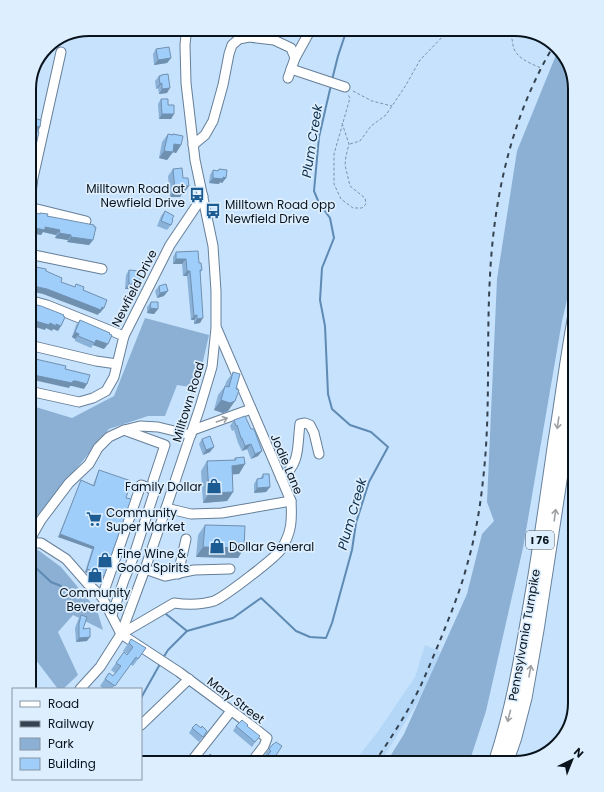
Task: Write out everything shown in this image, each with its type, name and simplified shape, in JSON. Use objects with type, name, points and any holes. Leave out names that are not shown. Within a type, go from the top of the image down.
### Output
[{"type":"highway","name":"Pennsylvania Turnpike","points":[[497,756],[513,698],[522,657],[568,353]]},
{"type":"highway","name":"Pennsylvania Turnpike","points":[[508,756],[525,698],[568,428]]},
{"type":"street","name":"Milltown Road","points":[[81,688],[100,667],[121,634],[192,433],[212,367],[216,328],[216,291],[213,246],[195,160],[186,83],[186,36]]},
{"type":"street","points":[[194,145],[205,135],[213,121],[232,45],[244,36]]},
{"type":"street","points":[[259,36],[274,40],[291,48],[296,58]]},
{"type":"street","points":[[307,36],[290,74],[325,80],[341,86]]},
{"type":"street","points":[[36,169],[62,52]]},
{"type":"street","name":"Newfield Drive","points":[[36,393],[79,402],[93,398],[106,391],[114,378],[124,336],[170,245],[203,196]]},
{"type":"street","points":[[36,210],[86,221]]},
{"type":"street","points":[[36,255],[102,269]]},
{"type":"street","points":[[36,302],[124,336]]},
{"type":"street","name":"Jodie Lane","points":[[121,634],[174,603],[197,604],[215,600],[226,594],[282,550],[290,530],[292,520],[291,501],[216,328]]},
{"type":"street","points":[[36,347],[96,361],[117,364]]},
{"type":"street","points":[[36,530],[69,483],[89,464],[98,448],[109,438],[124,430],[140,426],[158,427],[192,433],[251,409]]},
{"type":"street","points":[[281,478],[287,474],[293,466],[296,458],[300,424],[305,423],[310,425],[314,433],[319,454]]},
{"type":"street","points":[[112,615],[133,558],[155,490],[153,481],[165,445],[124,430]]},
{"type":"street","points":[[102,596],[141,484],[155,490]]},
{"type":"street","points":[[166,508],[191,514],[222,513],[291,501]]},
{"type":"street","points":[[178,574],[186,538]]},
{"type":"street","points":[[36,543],[41,543],[66,559],[88,584],[102,596],[121,634]]},
{"type":"street","points":[[133,558],[165,576],[194,570],[230,569]]},
{"type":"street","name":"Mary Street","points":[[121,634],[189,679],[267,738],[264,746],[256,756]]},
{"type":"street","points":[[142,724],[189,679]]},
{"type":"street","points":[[196,756],[231,711]]},
{"type":"path","points":[[349,144],[360,141],[370,126],[386,115],[420,60],[443,36]]},
{"type":"path","points":[[512,36],[515,50],[519,56],[529,63],[541,68]]},
{"type":"path","points":[[341,86],[372,101],[392,106]]},
{"type":"path","points":[[341,86],[350,98],[342,123],[334,154],[334,184],[342,199],[353,208],[362,208],[366,204],[365,198],[350,186],[345,165],[349,144],[342,123]]},
{"type":"shaded area","points":[[425,645],[441,652],[426,688],[384,756],[359,756],[377,733],[415,677]]},
{"type":"green space","points":[[556,56],[563,66],[568,89],[568,296],[562,321],[523,548],[486,711],[471,756],[390,756],[404,734],[467,594],[482,534],[494,521],[487,502],[497,279],[517,151]]},
{"type":"green space","points":[[145,318],[209,335],[197,388],[177,385],[165,416],[148,416],[109,429],[36,518],[36,407],[72,418],[114,396]]},
{"type":"green space","points":[[36,550],[38,550],[61,567],[97,610],[103,630],[73,615],[58,632],[78,675],[64,688],[57,688],[36,660]]},
{"type":"building","points":[[169,47],[171,58],[158,60],[156,49]]},
{"type":"building","points":[[168,74],[170,88],[162,89],[162,83],[160,84],[159,76]]},
{"type":"building","points":[[161,99],[168,99],[168,105],[174,105],[174,114],[162,114]]},
{"type":"building","points":[[36,119],[41,120],[40,127],[36,126]]},
{"type":"building","points":[[36,131],[39,132],[36,145]]},
{"type":"building","points":[[168,134],[183,136],[181,145],[174,144],[173,152],[164,151]]},
{"type":"building","points":[[182,168],[183,178],[188,178],[189,186],[185,186],[185,189],[175,190],[173,169]]},
{"type":"building","points":[[219,169],[227,170],[226,178],[213,178],[213,170],[218,171]]},
{"type":"building","points":[[165,211],[174,216],[171,225],[161,221]]},
{"type":"building","points":[[36,213],[48,214],[47,216],[94,225],[94,227],[96,227],[93,240],[71,237],[71,235],[59,233],[60,230],[45,227],[45,230],[36,228]]},
{"type":"building","points":[[198,251],[199,263],[201,263],[202,270],[200,270],[203,318],[197,319],[197,315],[194,316],[190,271],[187,271],[186,259],[176,259],[176,252]]},
{"type":"building","points":[[36,267],[46,269],[46,271],[62,278],[61,282],[75,287],[76,284],[84,287],[83,290],[107,300],[104,308],[102,307],[101,310],[47,289],[36,287]]},
{"type":"building","points":[[129,270],[140,271],[140,284],[129,284]]},
{"type":"building","points":[[166,284],[168,291],[160,293],[159,286]]},
{"type":"building","points":[[151,302],[158,302],[158,309],[150,308]]},
{"type":"building","points":[[36,305],[64,315],[63,316],[65,317],[61,326],[56,324],[56,326],[50,323],[49,325],[36,321]]},
{"type":"building","points":[[80,320],[110,333],[109,334],[112,335],[108,344],[96,340],[95,343],[78,336],[79,334],[75,332]]},
{"type":"building","points":[[36,359],[66,366],[65,369],[90,375],[87,384],[76,381],[73,381],[72,383],[36,375]]},
{"type":"building","points":[[233,372],[240,374],[236,389],[239,390],[235,401],[230,403],[221,400],[225,386],[229,387]]},
{"type":"building","points":[[245,416],[251,429],[254,429],[262,451],[255,454],[251,444],[245,446],[234,420]]},
{"type":"building","points":[[210,436],[214,447],[206,450],[202,439]]},
{"type":"building","points":[[244,457],[245,464],[232,466],[233,492],[209,493],[207,461],[236,460],[235,458]]},
{"type":"building","name":"Community Super Market","points":[[99,470],[131,481],[126,498],[131,499],[104,576],[87,569],[94,547],[60,534],[81,480],[94,486]]},
{"type":"building","points":[[263,474],[269,474],[270,487],[257,488],[257,479],[263,478]]},
{"type":"building","points":[[205,525],[245,526],[244,548],[203,547]]},
{"type":"building","points":[[81,615],[87,617],[83,629],[90,628],[90,637],[79,638],[79,624]]},
{"type":"building","points":[[131,639],[146,648],[138,659],[136,657],[115,686],[105,679],[109,673],[113,676],[121,666],[116,663],[124,652],[127,655],[133,647],[129,643]]},
{"type":"building","points":[[242,720],[260,736],[255,742],[236,726]]},
{"type":"building","points":[[196,724],[201,728],[202,726],[207,731],[203,737],[192,728]]},
{"type":"building","points":[[276,742],[282,746],[276,756],[267,756],[271,751],[269,749]]},
{"type":"waterway","name":"Plum Creek","points":[[332,80],[345,36]]},
{"type":"waterway","name":"Plum Creek","points":[[163,658],[168,650],[187,631],[233,618],[261,598],[296,631],[310,637],[326,638],[332,623],[352,550],[356,523],[369,482],[388,447],[371,432],[350,425],[332,409],[328,394],[325,326],[320,300],[322,268],[334,238],[330,218],[319,203],[314,191],[319,137],[331,85]]},
{"type":"waterway","points":[[36,568],[51,582],[61,586]]},
{"type":"waterway","points":[[166,614],[187,631]]},
{"type":"waterway","name":"Plum Creek","points":[[142,696],[160,664]]},
{"type":"railway","points":[[379,756],[411,705],[421,685],[454,605],[470,555],[482,491],[487,429],[490,276],[496,216],[501,186],[516,127],[539,72],[551,51]]},
{"type":"place","name":"Milltown Road at Newfield Drive","points":[[197,195]]},
{"type":"place","name":"Milltown Road opp Newfield Drive","points":[[213,211]]},
{"type":"place","name":"Family Dollar","points":[[214,486]]},
{"type":"place","name":"Community Super Market","points":[[94,519]]},
{"type":"place","name":"Dollar General","points":[[217,546]]},
{"type":"place","name":"Fine Wine & Good Spirits","points":[[105,560]]},
{"type":"place","name":"Community Beverage","points":[[95,575]]}]
